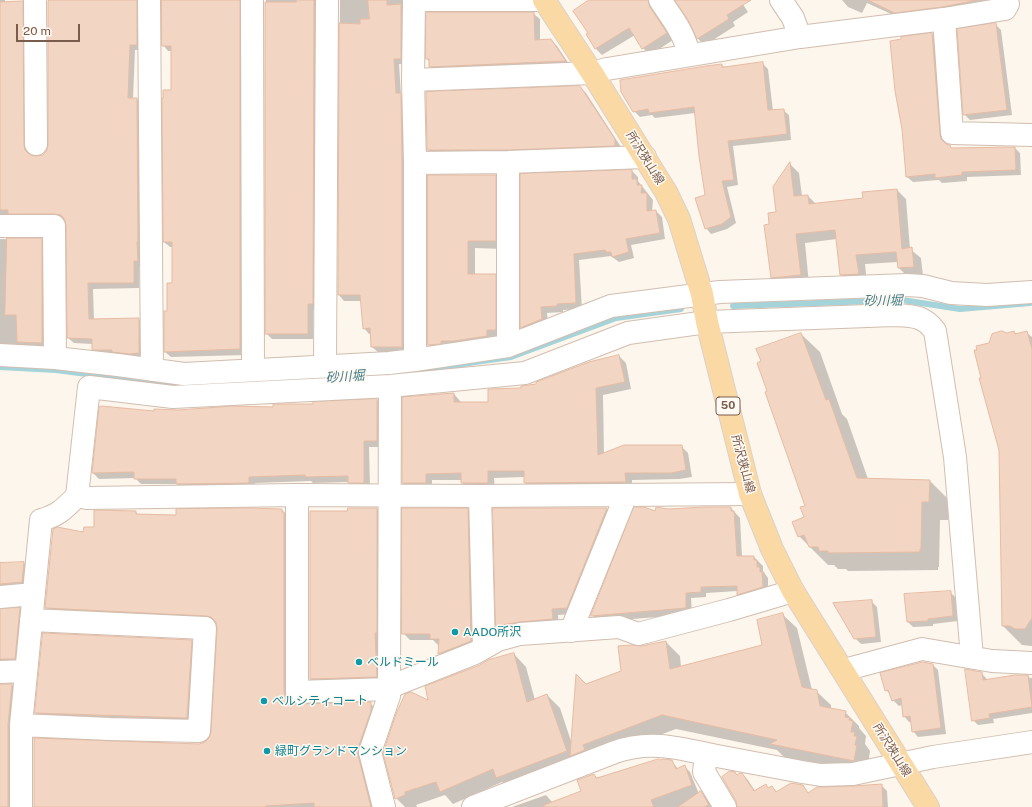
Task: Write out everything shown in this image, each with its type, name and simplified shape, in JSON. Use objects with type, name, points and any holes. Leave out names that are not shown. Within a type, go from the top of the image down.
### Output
[{"type":"main road","name":"所沢狭山線","points":[[544,0],[645,157],[666,192],[679,219],[702,294],[707,322],[750,494],[772,548],[794,591],[928,807]]},
{"type":"street","points":[[35,0],[36,144]]},
{"type":"street","points":[[149,0],[152,370]]},
{"type":"street","points":[[252,0],[253,370]]},
{"type":"street","points":[[325,366],[327,0]]},
{"type":"street","points":[[415,360],[415,163],[413,80],[414,0],[544,0]]},
{"type":"street","points":[[660,0],[683,35],[687,44],[689,55]]},
{"type":"street","points":[[781,0],[793,18],[800,37]]},
{"type":"street","points":[[413,80],[592,73],[607,69],[800,37],[1005,9],[1008,4],[1007,0]]},
{"type":"street","points":[[944,18],[952,133],[1032,135]]},
{"type":"street","points":[[415,163],[508,162],[645,157]]},
{"type":"street","points":[[508,162],[508,346]]},
{"type":"street","points":[[0,226],[54,226],[55,358]]},
{"type":"street","points":[[0,355],[55,358],[184,374],[325,366],[415,360],[508,346],[611,306],[720,292],[907,285],[923,286],[951,292],[987,295],[1032,292]]},
{"type":"street","points":[[21,807],[21,725],[41,520],[55,516],[77,496],[89,387],[173,398],[390,386],[525,373],[628,332],[707,322],[894,315],[915,317],[928,322],[935,330],[955,457],[972,657]]},
{"type":"street","points":[[116,390],[118,365]]},
{"type":"street","points":[[384,807],[370,752],[389,696],[388,495],[390,386]]},
{"type":"street","points":[[77,496],[87,498],[297,495],[480,496],[750,494]]},
{"type":"street","points":[[297,495],[296,692],[389,689],[397,684],[475,653],[498,640],[520,634],[619,628],[638,634],[794,591]]},
{"type":"street","points":[[571,630],[626,495]]},
{"type":"street","points":[[480,496],[484,648]]},
{"type":"street","points":[[0,597],[34,594]]},
{"type":"street","points":[[21,725],[199,731],[205,628],[31,620]]},
{"type":"street","points":[[844,670],[922,649],[992,661],[1032,662]]},
{"type":"street","points":[[0,672],[26,671]]},
{"type":"street","points":[[473,807],[626,748],[639,746],[666,746],[821,775],[853,774],[933,757],[1032,742]]},
{"type":"street","points":[[706,754],[704,772],[725,807]]},
{"type":"building","points":[[137,0],[137,45],[130,45],[128,98],[137,98],[138,261],[134,261],[134,283],[88,283],[89,319],[139,318],[139,353],[130,354],[112,352],[112,350],[92,350],[92,339],[67,338],[65,220],[61,215],[8,214],[8,210],[0,210],[0,2],[23,1],[24,144],[25,150],[30,155],[36,156],[43,155],[47,150],[48,144],[48,1]]},
{"type":"building","points":[[162,0],[240,0],[240,349],[164,352],[164,311],[167,311],[167,283],[172,283],[172,242],[163,242],[162,98],[163,90],[171,90],[171,46],[162,46]]},
{"type":"building","points":[[296,0],[314,0],[313,304],[308,304],[308,334],[265,334],[265,2],[296,2]]},
{"type":"building","points":[[368,0],[387,0],[387,5],[401,4],[401,59],[394,59],[396,93],[401,93],[402,347],[371,347],[370,328],[363,329],[360,295],[338,295],[339,23],[360,24],[360,19],[369,19]]},
{"type":"building","points":[[589,0],[648,0],[650,7],[667,33],[642,49],[629,28],[595,49],[586,34],[588,33],[573,11]]},
{"type":"building","points":[[675,0],[751,0],[727,15],[729,19],[697,39],[688,20]]},
{"type":"building","points":[[868,0],[977,0],[942,7],[895,13]]},
{"type":"building","points":[[426,12],[534,12],[535,40],[551,39],[566,61],[429,67],[429,59],[426,59]]},
{"type":"building","points":[[996,23],[1007,110],[963,115],[957,29]]},
{"type":"building","points":[[932,33],[941,139],[946,144],[950,145],[951,148],[1015,147],[1016,170],[962,172],[962,175],[935,178],[935,174],[906,177],[902,129],[895,91],[890,41],[901,39],[901,37]]},
{"type":"building","points":[[763,62],[768,110],[784,109],[787,134],[728,141],[734,180],[722,181],[731,217],[722,224],[705,229],[695,198],[705,195],[694,107],[649,113],[648,109],[633,112],[621,92],[620,80],[706,66],[722,64],[722,67]]},
{"type":"building","points":[[580,86],[615,139],[615,146],[508,150],[427,150],[426,92]]},
{"type":"building","points":[[790,162],[794,196],[808,195],[809,204],[863,198],[862,192],[897,189],[902,249],[912,247],[914,267],[898,268],[896,252],[856,255],[859,274],[840,275],[835,230],[796,234],[801,275],[771,278],[764,225],[769,224],[768,213],[776,212],[773,187]]},
{"type":"building","points":[[632,170],[632,179],[637,179],[637,185],[642,185],[641,193],[647,193],[647,211],[656,210],[660,233],[626,239],[629,252],[612,257],[611,252],[606,252],[605,250],[574,254],[576,303],[541,307],[542,319],[520,328],[520,174]]},
{"type":"building","points":[[428,175],[496,175],[496,241],[468,241],[468,274],[496,274],[496,330],[487,330],[487,336],[454,341],[441,341],[441,344],[428,345]]},
{"type":"building","points":[[7,238],[42,238],[42,343],[17,342],[16,315],[5,315]]},
{"type":"building","points":[[1002,331],[1007,333],[1014,331],[1015,334],[1027,331],[1032,349],[1032,618],[1025,629],[1015,629],[1010,626],[1002,626],[999,450],[979,378],[981,378],[974,350],[977,350],[976,346],[989,343],[992,334]]},
{"type":"building","points":[[801,333],[826,400],[829,399],[857,478],[930,480],[929,502],[922,502],[920,552],[828,553],[828,551],[819,551],[818,547],[809,547],[804,535],[798,537],[792,522],[804,517],[800,507],[805,506],[765,392],[767,391],[757,363],[761,361],[756,349]]},
{"type":"building","points":[[619,355],[625,382],[596,388],[598,455],[624,445],[682,445],[686,470],[671,473],[625,473],[626,482],[524,483],[524,471],[488,471],[488,483],[461,483],[461,473],[426,474],[426,483],[402,483],[402,397],[454,393],[454,402],[488,402],[488,389],[521,388],[521,386],[536,384],[536,382],[589,362]]},
{"type":"building","points":[[377,399],[377,441],[364,441],[364,483],[348,483],[348,476],[306,477],[305,475],[249,477],[249,483],[176,484],[176,479],[134,479],[134,472],[92,473],[99,407],[101,406],[154,411],[154,409],[178,410],[233,406],[273,407],[273,404],[313,404],[313,402]]},
{"type":"building","points":[[634,507],[644,507],[655,511],[656,507],[668,509],[731,507],[731,511],[734,511],[737,556],[754,556],[754,560],[757,560],[757,567],[760,567],[760,572],[762,571],[763,587],[737,595],[737,586],[701,587],[701,592],[686,593],[686,608],[591,616]]},
{"type":"building","points":[[348,508],[377,508],[377,633],[375,633],[377,677],[310,679],[310,511],[347,511]]},
{"type":"building","points":[[402,508],[468,508],[471,641],[438,654],[439,639],[430,639],[430,634],[402,634]]},
{"type":"building","points":[[493,508],[607,508],[567,608],[552,609],[553,619],[496,626]]},
{"type":"building","points":[[176,509],[282,509],[282,512],[284,512],[284,692],[286,699],[291,703],[297,704],[371,702],[371,711],[358,748],[358,755],[371,807],[314,807],[314,803],[266,807],[34,807],[34,738],[199,744],[205,742],[209,738],[211,732],[217,629],[216,622],[211,617],[206,616],[45,608],[53,529],[57,527],[83,532],[84,527],[94,527],[94,510],[136,511],[136,514],[176,515]]},
{"type":"building","points":[[24,562],[22,582],[0,584],[0,563]]},
{"type":"building","points":[[951,591],[953,616],[928,619],[928,621],[907,622],[904,594]]},
{"type":"building","points":[[872,600],[876,637],[854,639],[833,603]]},
{"type":"building","points":[[20,608],[15,659],[0,659],[0,609]]},
{"type":"building","points":[[783,613],[802,687],[817,690],[820,706],[846,711],[845,717],[850,718],[849,720],[853,721],[851,732],[855,732],[854,736],[857,736],[854,761],[770,744],[777,740],[662,715],[583,745],[585,750],[570,756],[576,674],[586,684],[621,671],[618,646],[641,646],[666,641],[670,669],[762,645],[757,620]]},
{"type":"building","points":[[43,633],[192,640],[187,718],[35,713]]},
{"type":"building","points":[[514,653],[527,702],[547,694],[567,751],[496,778],[493,769],[440,792],[436,782],[405,792],[405,795],[395,799],[383,753],[396,714],[405,694],[411,692],[428,700],[425,686],[480,665],[488,660]]},
{"type":"building","points":[[923,662],[933,664],[941,728],[912,732],[910,716],[903,717],[901,698],[892,701],[888,690],[885,691],[880,673]]},
{"type":"building","points":[[965,669],[982,672],[983,680],[1015,675],[1028,675],[1032,707],[989,714],[990,718],[972,721]]},
{"type":"building","points":[[0,684],[12,684],[8,725],[8,807],[0,807]]},
{"type":"building","points":[[659,759],[672,760],[676,769],[685,765],[692,785],[651,800],[654,807],[544,807],[544,805],[581,791],[577,780],[594,774],[596,778]]},
{"type":"building","points":[[730,771],[735,772],[737,775],[742,773],[754,791],[766,784],[768,788],[772,786],[776,792],[791,783],[803,785],[808,793],[817,787],[882,784],[883,807],[737,807],[736,801],[722,777]]},
{"type":"building","points":[[701,791],[709,805],[704,807],[678,807]]},
{"type":"waterway","name":"砂川堀","points":[[733,306],[902,300],[960,309],[1030,303]]},
{"type":"waterway","name":"砂川堀","points":[[392,373],[428,370],[511,357],[616,318],[681,309]]},
{"type":"waterway","name":"砂川堀","points":[[0,367],[56,370],[172,385],[213,384]]},
{"type":"waterway","name":"砂川堀","points":[[312,379],[373,375]]},
{"type":"place","name":"AADO所沢","points":[[455,632]]},
{"type":"place","name":"ベルドミール","points":[[359,662]]},
{"type":"place","name":"ベルシティコート","points":[[264,701]]},
{"type":"place","name":"緑町グランドマンション","points":[[267,751]]}]
